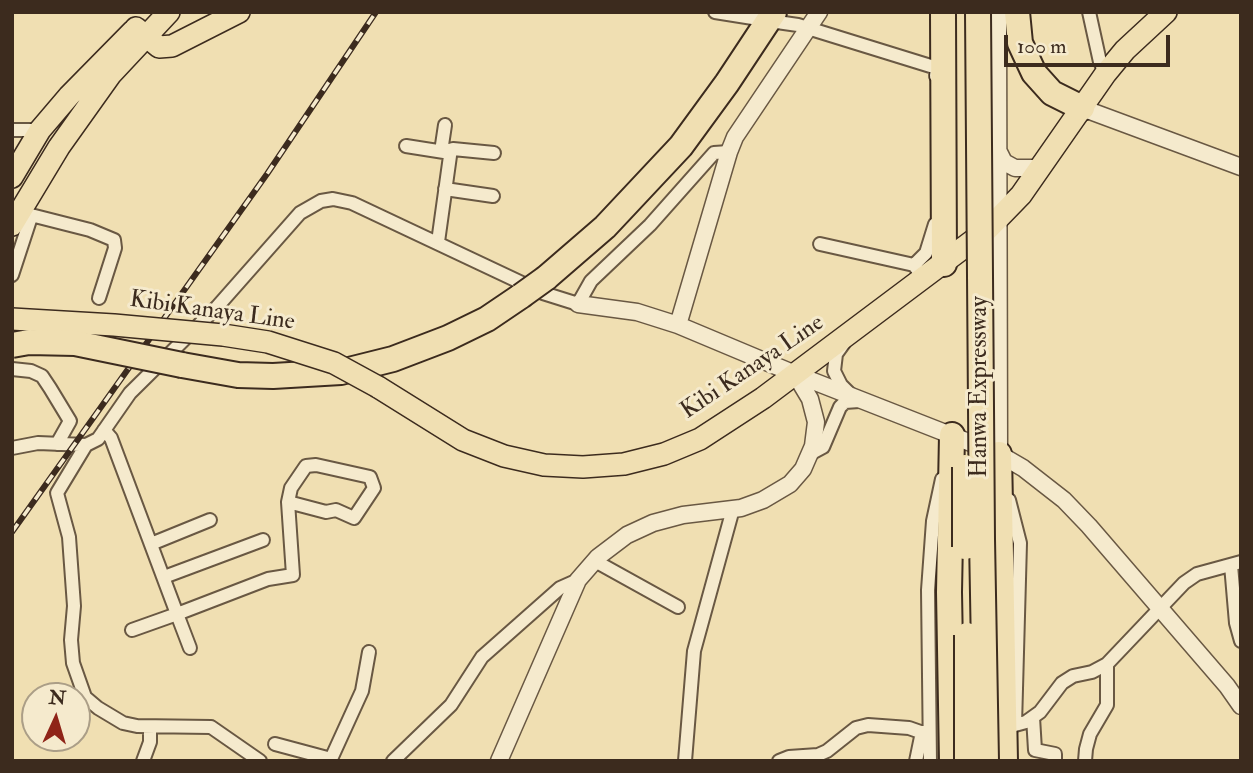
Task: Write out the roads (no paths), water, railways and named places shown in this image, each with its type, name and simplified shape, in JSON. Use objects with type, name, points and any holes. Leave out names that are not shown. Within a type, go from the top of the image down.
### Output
[{"type":"highway","points":[[943,12],[944,264]]},
{"type":"highway","name":"Hanwa Expressway","points":[[962,12],[967,761]]},
{"type":"highway","name":"Hanwa Expressway","points":[[978,12],[986,761]]},
{"type":"highway","points":[[1017,12],[1020,43],[1034,73],[1052,93],[1082,108]]},
{"type":"highway","points":[[12,345],[29,342],[75,343],[182,366],[273,376],[341,372],[393,359],[440,342],[487,318],[521,296],[605,227],[673,154],[727,83],[770,18]]},
{"type":"highway","points":[[952,435],[949,592],[953,761]]},
{"type":"highway","points":[[999,454],[1005,761]]},
{"type":"main road","points":[[19,216],[72,128],[141,33],[153,12]]},
{"type":"main road","points":[[12,177],[40,131],[69,96],[169,12]]},
{"type":"main road","points":[[141,33],[159,47],[172,46],[239,12]]},
{"type":"main road","name":"Kibi Kanaya Line","points":[[12,319],[114,325],[268,342],[334,363],[378,387],[441,428],[483,449],[534,463],[583,467],[624,464],[682,446],[734,418],[858,327],[919,272],[944,264],[998,220],[1021,195],[1106,73],[1125,50],[1166,12]]},
{"type":"street","points":[[715,12],[770,18],[937,68],[936,218],[919,272],[820,244]]},
{"type":"street","points":[[678,325],[729,152],[744,122],[819,12]]},
{"type":"street","points":[[998,12],[999,454],[1020,542],[1015,725],[1017,761]]},
{"type":"street","points":[[1088,12],[1100,62],[1106,73]]},
{"type":"street","points":[[1082,108],[1241,167]]},
{"type":"street","points":[[438,242],[450,156],[442,145],[445,125]]},
{"type":"street","points":[[12,130],[40,131]]},
{"type":"street","points":[[406,146],[494,153]]},
{"type":"street","points":[[997,147],[1004,162],[1015,168],[1035,167],[1044,163]]},
{"type":"street","points":[[578,304],[591,281],[650,225],[713,153],[729,152]]},
{"type":"street","points":[[445,189],[493,196]]},
{"type":"street","points":[[12,448],[27,444],[86,445],[98,439],[131,393],[210,315],[300,214],[311,206],[333,199],[352,203],[543,293],[578,304],[638,312],[678,325],[999,454],[1023,468],[1065,500],[1227,686],[1241,706]]},
{"type":"street","points":[[12,275],[19,216],[90,230],[114,240],[115,248],[99,298]]},
{"type":"street","points":[[850,394],[837,378],[834,363],[841,346],[858,327]]},
{"type":"street","points":[[12,369],[32,371],[42,376],[50,388],[70,422],[57,444]]},
{"type":"street","points":[[499,761],[578,580],[595,561],[619,540],[644,526],[682,515],[733,509],[763,500],[790,484],[803,469],[816,430],[815,414],[806,391],[795,374]]},
{"type":"street","points":[[810,454],[823,447],[840,407],[853,400],[870,402]]},
{"type":"street","points":[[104,430],[111,438],[190,648]]},
{"type":"street","points":[[930,761],[926,734],[930,560],[933,521],[940,483],[946,472],[952,435]]},
{"type":"street","points":[[86,445],[57,493],[69,537],[74,606],[71,640],[73,663],[85,697],[123,723],[150,728],[211,727],[260,761]]},
{"type":"street","points":[[132,629],[268,579],[293,575],[288,502],[291,488],[306,466],[316,465],[370,477],[374,488],[354,519],[336,510],[326,512],[288,502]]},
{"type":"street","points":[[685,761],[694,651],[733,509]]},
{"type":"street","points":[[151,544],[210,520]]},
{"type":"street","points":[[164,577],[263,540]]},
{"type":"street","points":[[595,561],[678,607]]},
{"type":"street","points":[[1015,725],[1040,712],[1062,683],[1073,676],[1092,672],[1107,664],[1158,608],[1184,583],[1197,575],[1236,564],[1241,641]]},
{"type":"street","points":[[393,761],[451,705],[482,657],[561,588],[578,580]]},
{"type":"street","points":[[275,744],[298,755],[331,759],[362,691],[369,652]]},
{"type":"street","points":[[1085,761],[1090,734],[1107,705],[1107,664]]},
{"type":"street","points":[[1033,717],[1035,750],[1055,754],[1055,761]]},
{"type":"street","points":[[779,761],[789,757],[818,755],[856,728],[868,725],[909,728],[926,734]]},
{"type":"street","points":[[142,761],[150,742],[150,728]]},
{"type":"street","points":[[916,761],[926,734]]},
{"type":"railway","points":[[12,532],[267,174],[376,12]]}]
